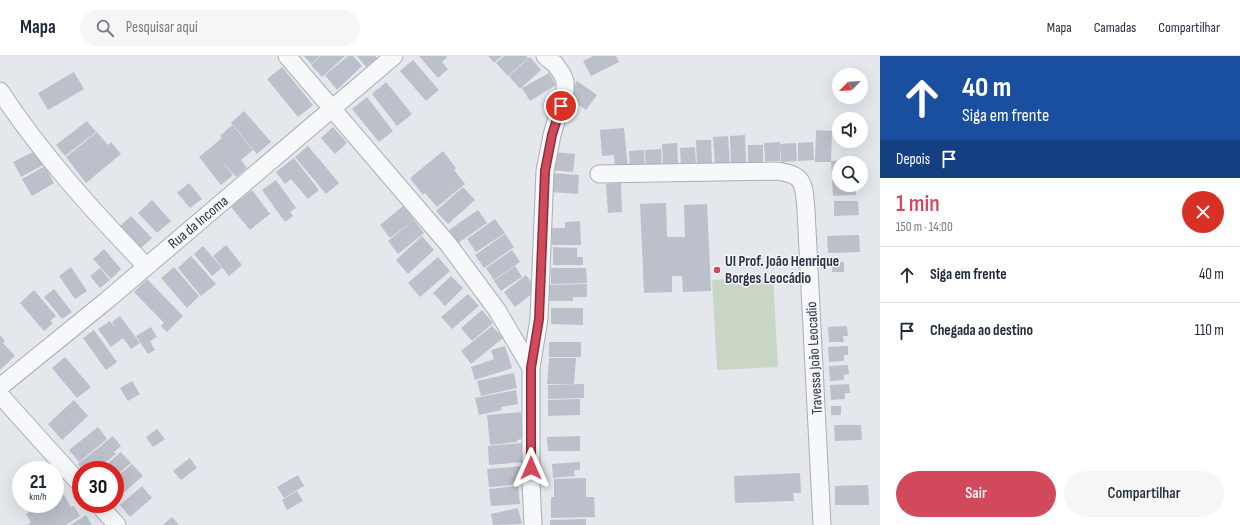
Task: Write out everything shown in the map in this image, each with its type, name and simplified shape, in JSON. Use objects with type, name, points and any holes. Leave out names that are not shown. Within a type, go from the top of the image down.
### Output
[{"type":"street","points":[[287,56],[448,244],[497,310],[531,368]]},
{"type":"street","name":"Rua da Incoma","points":[[0,387],[106,301],[394,56]]},
{"type":"street","points":[[533,525],[531,482],[531,368],[539,319],[546,156],[565,90],[565,81],[562,74],[555,64],[546,56]]},
{"type":"street","points":[[0,90],[20,121],[56,169],[146,266]]},
{"type":"street","name":"Travessa João Leocadio","points":[[599,174],[774,171],[791,173],[797,176],[800,180],[805,196],[806,210],[822,525]]},
{"type":"street","points":[[0,395],[72,475]]},
{"type":"street","points":[[106,513],[117,525]]},
{"type":"green space","points":[[773,277],[778,367],[717,370],[712,280]]},
{"type":"building","points":[[304,56],[320,56],[311,64]]},
{"type":"building","points":[[321,56],[345,56],[322,77],[311,65]]},
{"type":"building","points":[[348,56],[353,56],[362,66],[337,90],[325,75]]},
{"type":"building","points":[[357,56],[376,56],[377,58],[366,67]]},
{"type":"building","points":[[419,56],[446,56],[447,57],[442,62],[448,69],[438,78]]},
{"type":"building","points":[[488,56],[502,56],[494,63]]},
{"type":"building","points":[[504,56],[526,56],[528,58],[508,76],[496,63]]},
{"type":"building","points":[[593,56],[616,56],[619,62],[591,76],[583,61]]},
{"type":"building","points":[[530,57],[541,70],[520,89],[509,76]]},
{"type":"building","points":[[413,60],[439,90],[426,101],[400,71]]},
{"type":"building","points":[[282,67],[313,105],[298,117],[267,79]]},
{"type":"building","points":[[74,72],[84,89],[48,110],[38,93]]},
{"type":"building","points":[[549,73],[556,85],[530,101],[522,88]]},
{"type":"building","points":[[577,81],[597,95],[586,110],[567,96]]},
{"type":"building","points":[[386,82],[412,114],[397,126],[372,94]]},
{"type":"building","points":[[367,97],[393,131],[379,142],[352,109]]},
{"type":"building","points":[[244,111],[271,142],[257,154],[231,123]]},
{"type":"building","points":[[87,121],[96,132],[65,156],[56,145]]},
{"type":"building","points":[[232,125],[253,150],[241,160],[247,168],[236,177],[221,160],[233,175],[221,185],[199,157],[222,138],[220,136]]},
{"type":"building","points":[[333,127],[347,143],[335,154],[321,138]]},
{"type":"building","points":[[624,128],[628,168],[615,169],[614,155],[602,156],[600,130]]},
{"type":"building","points":[[816,130],[832,131],[831,162],[815,162]]},
{"type":"building","points":[[97,132],[108,145],[111,142],[121,154],[86,183],[66,157]]},
{"type":"building","points":[[745,135],[746,163],[731,163],[730,136]]},
{"type":"building","points":[[728,136],[730,164],[715,164],[713,137]]},
{"type":"building","points":[[696,140],[711,140],[712,164],[697,165]]},
{"type":"building","points":[[780,142],[780,161],[765,161],[764,143]]},
{"type":"building","points":[[813,142],[814,160],[798,161],[798,143]]},
{"type":"building","points":[[677,143],[678,165],[663,166],[662,144]]},
{"type":"building","points":[[796,143],[797,161],[781,162],[780,144]]},
{"type":"building","points":[[748,145],[763,145],[763,163],[748,164]]},
{"type":"building","points":[[308,146],[339,183],[326,194],[295,157]]},
{"type":"building","points":[[695,147],[696,166],[681,166],[680,148]]},
{"type":"building","points":[[661,149],[662,168],[646,168],[645,150]]},
{"type":"building","points":[[37,150],[45,164],[21,177],[13,162]]},
{"type":"building","points":[[644,150],[645,169],[630,170],[629,151]]},
{"type":"building","points":[[443,151],[456,168],[454,170],[465,184],[437,207],[425,193],[423,195],[410,178]]},
{"type":"building","points":[[551,152],[575,154],[573,172],[550,170]]},
{"type":"building","points":[[294,158],[319,190],[308,199],[291,179],[285,184],[276,172]]},
{"type":"building","points":[[45,166],[54,183],[32,196],[22,179]]},
{"type":"building","points":[[550,173],[579,175],[578,194],[549,192]]},
{"type":"building","points":[[276,180],[296,208],[290,212],[293,216],[285,222],[262,190]]},
{"type":"building","points":[[189,183],[202,199],[190,208],[177,193]]},
{"type":"building","points":[[621,183],[622,212],[608,213],[606,184]]},
{"type":"building","points":[[463,187],[475,200],[448,224],[436,211]]},
{"type":"building","points":[[252,190],[270,214],[250,230],[231,207]]},
{"type":"building","points":[[833,192],[856,192],[856,195],[833,196]]},
{"type":"building","points":[[152,200],[171,221],[157,233],[138,213]]},
{"type":"building","points":[[834,201],[858,201],[859,215],[834,216]]},
{"type":"building","points":[[666,203],[667,237],[685,237],[684,205],[707,204],[711,291],[683,292],[682,276],[672,276],[672,292],[644,293],[640,204]]},
{"type":"building","points":[[403,206],[414,220],[390,238],[380,225]]},
{"type":"building","points":[[478,210],[487,223],[458,243],[449,230]]},
{"type":"building","points":[[131,216],[152,238],[141,248],[120,226]]},
{"type":"building","points":[[495,219],[505,233],[476,252],[467,239]]},
{"type":"building","points":[[414,220],[424,233],[398,254],[388,241]]},
{"type":"building","points":[[580,221],[581,245],[552,245],[552,228],[565,228],[565,222]]},
{"type":"building","points":[[505,234],[514,247],[484,268],[475,255]]},
{"type":"building","points":[[859,235],[860,252],[828,253],[827,236]]},
{"type":"building","points":[[422,236],[434,250],[408,274],[396,260]]},
{"type":"building","points":[[226,245],[242,265],[229,276],[213,256]]},
{"type":"building","points":[[203,246],[222,268],[212,276],[194,254]]},
{"type":"building","points":[[553,247],[577,248],[577,257],[583,257],[583,265],[553,265]]},
{"type":"building","points":[[104,249],[121,269],[111,279],[93,259]]},
{"type":"building","points":[[512,250],[520,262],[494,280],[486,268]]},
{"type":"building","points":[[191,256],[216,284],[201,296],[178,268]]},
{"type":"building","points":[[438,257],[450,271],[420,297],[408,283]]},
{"type":"building","points":[[832,261],[844,262],[844,272],[832,272]]},
{"type":"building","points":[[515,266],[522,277],[501,291],[494,281]]},
{"type":"building","points":[[71,267],[87,291],[75,299],[59,276]]},
{"type":"building","points":[[174,267],[199,296],[187,308],[161,278]]},
{"type":"building","points":[[100,268],[110,280],[100,288],[90,276]]},
{"type":"building","points":[[551,268],[586,268],[587,283],[551,284]]},
{"type":"building","points":[[526,275],[537,290],[515,307],[504,292]]},
{"type":"building","points":[[451,276],[463,288],[445,306],[433,293]]},
{"type":"building","points":[[147,279],[183,316],[167,332],[161,326],[164,323],[134,292]]},
{"type":"building","points":[[587,284],[587,297],[573,297],[573,301],[549,301],[549,285]]},
{"type":"building","points":[[54,289],[72,312],[62,319],[44,297]]},
{"type":"building","points":[[34,290],[56,316],[50,321],[53,323],[44,331],[20,303]]},
{"type":"building","points":[[468,294],[479,306],[452,329],[441,317]]},
{"type":"building","points":[[551,308],[583,308],[583,325],[551,324]]},
{"type":"building","points":[[482,310],[493,323],[472,341],[461,328]]},
{"type":"building","points":[[120,316],[140,343],[131,349],[123,338],[111,347],[98,329],[110,321],[116,329],[112,322]]},
{"type":"building","points":[[492,326],[503,338],[471,364],[461,351]]},
{"type":"building","points":[[847,326],[848,336],[843,336],[844,342],[829,342],[828,327]]},
{"type":"building","points":[[151,327],[157,337],[150,341],[155,350],[148,354],[136,336]]},
{"type":"building","points":[[94,330],[117,362],[106,370],[83,338]]},
{"type":"building","points":[[0,335],[5,341],[3,343],[15,356],[0,370]]},
{"type":"building","points":[[549,342],[581,342],[581,357],[549,357]]},
{"type":"building","points":[[505,346],[512,368],[475,380],[471,367],[494,359],[491,350]]},
{"type":"building","points":[[848,346],[848,355],[844,355],[844,361],[829,362],[828,347]]},
{"type":"building","points":[[65,357],[91,387],[77,398],[52,368]]},
{"type":"building","points":[[549,358],[576,358],[574,384],[547,384]]},
{"type":"building","points":[[848,365],[849,374],[844,375],[844,380],[830,381],[829,366]]},
{"type":"building","points":[[514,373],[517,388],[481,396],[477,381]]},
{"type":"building","points":[[132,381],[140,394],[128,401],[120,388]]},
{"type":"building","points":[[584,384],[584,398],[548,399],[548,385]]},
{"type":"building","points":[[849,384],[850,393],[845,393],[845,399],[831,400],[830,385]]},
{"type":"building","points":[[516,390],[518,404],[501,407],[502,410],[479,415],[475,398]]},
{"type":"building","points":[[580,399],[580,415],[548,416],[548,400]]},
{"type":"building","points":[[74,400],[88,416],[62,440],[48,424]]},
{"type":"building","points":[[831,406],[841,406],[841,415],[831,415]]},
{"type":"building","points":[[521,412],[523,439],[517,440],[517,442],[490,445],[487,415]]},
{"type":"building","points":[[834,425],[861,425],[862,440],[835,441]]},
{"type":"building","points":[[98,427],[107,439],[80,461],[78,461],[69,450]]},
{"type":"building","points":[[157,429],[165,439],[153,447],[146,437]]},
{"type":"building","points":[[113,436],[121,446],[114,452],[116,454],[107,461],[82,461]]},
{"type":"building","points":[[580,436],[580,451],[548,451],[547,437]]},
{"type":"building","points":[[522,443],[524,462],[489,465],[488,446]]},
{"type":"building","points":[[121,452],[131,463],[124,469],[124,461],[110,461]]},
{"type":"building","points":[[190,458],[197,468],[181,480],[173,471]]},
{"type":"building","points":[[580,462],[580,470],[574,470],[575,476],[553,478],[552,464]]},
{"type":"building","points":[[132,464],[143,476],[124,492],[124,471]]},
{"type":"building","points":[[525,466],[526,484],[489,487],[487,469]]},
{"type":"building","points":[[800,473],[801,493],[793,493],[794,501],[735,503],[734,476]]},
{"type":"building","points":[[298,475],[304,486],[284,498],[277,487]]},
{"type":"building","points":[[586,478],[586,497],[594,497],[595,517],[551,518],[551,497],[554,497],[554,479]]},
{"type":"building","points":[[868,485],[869,505],[835,505],[835,486]]},
{"type":"building","points":[[142,486],[152,498],[130,517],[124,510],[124,502]]},
{"type":"building","points":[[518,486],[520,504],[491,506],[489,489]]},
{"type":"building","points":[[297,491],[303,501],[287,510],[282,500]]},
{"type":"building","points":[[64,495],[72,507],[72,513],[78,513],[80,516],[66,525],[29,525],[28,524],[31,522],[26,514],[64,513]]},
{"type":"building","points":[[518,508],[522,524],[493,525],[491,514]]},
{"type":"building","points":[[86,515],[92,525],[70,525]]},
{"type":"building","points":[[172,517],[179,525],[163,525]]},
{"type":"building","points":[[586,519],[586,525],[550,525],[550,520]]},
{"type":"place","name":"UI Prof. João Henrique Borges Leocádio","points":[[717,270]]},
{"type":"route","points":[[531,468],[531,368],[539,319],[542,217],[546,156],[561,106]]}]
